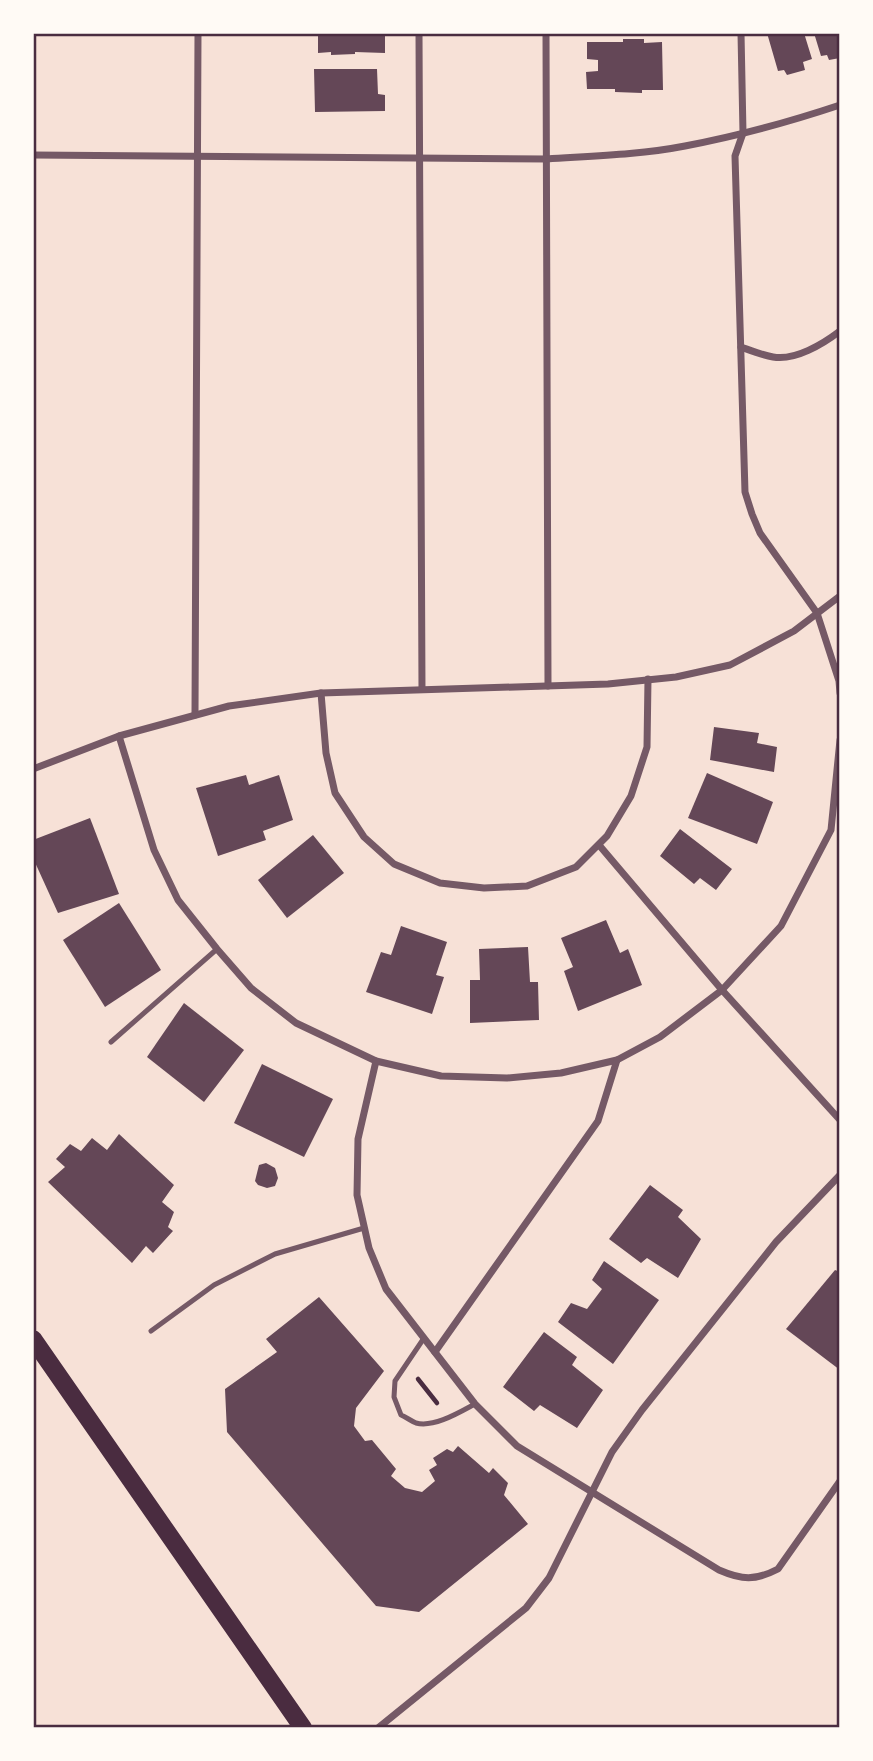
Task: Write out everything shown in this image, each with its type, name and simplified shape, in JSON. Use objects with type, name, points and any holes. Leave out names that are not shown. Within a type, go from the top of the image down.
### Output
[{"type":"main road","points":[[33,1339],[303,1728]]},
{"type":"street","points":[[195,715],[198,33]]},
{"type":"street","points":[[419,33],[422,690]]},
{"type":"street","points":[[546,33],[548,686]]},
{"type":"street","points":[[741,33],[743,133],[735,156],[745,492],[760,533],[817,613],[839,681],[840,693]]},
{"type":"street","points":[[33,155],[547,159],[621,155],[683,146],[743,133],[840,105]]},
{"type":"street","points":[[741,347],[776,358],[801,354],[840,331]]},
{"type":"street","points":[[33,769],[119,736],[229,706],[321,693],[608,684],[676,677],[730,665],[794,631],[840,596]]},
{"type":"street","points":[[321,693],[326,753],[335,793],[364,837],[394,864],[440,883],[484,888],[527,886],[576,867],[607,836],[631,796],[647,747],[648,679]]},
{"type":"street","points":[[119,736],[154,850],[178,900],[251,988],[296,1023],[376,1061],[441,1076],[507,1079],[561,1073],[617,1060],[660,1037],[722,990],[781,926],[831,830],[836,815],[840,740]]},
{"type":"street","points":[[599,845],[722,990],[840,1120]]},
{"type":"street","points":[[435,1352],[598,1121],[617,1060]]},
{"type":"street","points":[[376,1061],[358,1139],[357,1195],[369,1248],[386,1289],[475,1404],[517,1446],[592,1494],[734,1577],[753,1578],[778,1569],[840,1481]]},
{"type":"street","points":[[378,1728],[526,1608],[549,1578],[612,1452],[642,1410],[776,1241],[840,1175]]},
{"type":"lane","points":[[111,1042],[217,949]]},
{"type":"lane","points":[[150,1331],[214,1286],[275,1254],[364,1228]]},
{"type":"lane","points":[[424,1338],[394,1381],[394,1397],[401,1415],[417,1423],[428,1423],[448,1418],[475,1404]]},
{"type":"path","points":[[415,1375],[442,1409]]},
{"type":"building","points":[[318,33],[385,33],[385,53],[318,53]]},
{"type":"building","points":[[767,33],[804,33],[812,59],[803,62],[805,70],[787,75],[784,70],[778,71]]},
{"type":"building","points":[[814,33],[840,33],[840,58],[829,60],[827,55],[821,56]]},
{"type":"building","points":[[623,39],[644,39],[644,43],[662,42],[663,90],[642,90],[642,93],[587,89],[586,72],[598,71],[598,60],[587,59],[587,42],[623,42]]},
{"type":"building","points":[[314,69],[377,69],[378,94],[385,95],[385,111],[315,112]]},
{"type":"building","points":[[714,727],[759,733],[757,743],[777,747],[774,772],[710,760]]},
{"type":"building","points":[[707,773],[773,802],[757,844],[688,818]]},
{"type":"building","points":[[246,775],[249,785],[279,775],[293,820],[263,831],[266,840],[218,856],[196,788]]},
{"type":"building","points":[[90,818],[119,894],[58,913],[33,858],[33,840]]},
{"type":"building","points":[[680,829],[732,869],[716,890],[700,878],[694,884],[660,856]]},
{"type":"building","points":[[313,835],[344,873],[287,918],[258,880]]},
{"type":"building","points":[[119,903],[161,970],[105,1007],[63,940]]},
{"type":"building","points":[[606,920],[620,953],[628,949],[642,985],[578,1011],[564,971],[573,967],[561,938]]},
{"type":"building","points":[[401,926],[447,942],[436,975],[444,977],[432,1014],[366,992],[381,952],[391,955]]},
{"type":"building","points":[[528,947],[530,982],[538,982],[539,1020],[470,1023],[470,980],[480,980],[479,949]]},
{"type":"building","points":[[184,1003],[244,1050],[204,1102],[147,1057]]},
{"type":"building","points":[[262,1064],[333,1099],[304,1157],[234,1123]]},
{"type":"building","points":[[119,1134],[174,1185],[162,1202],[174,1212],[168,1227],[173,1231],[153,1253],[146,1246],[132,1263],[48,1182],[65,1167],[56,1159],[70,1144],[81,1151],[92,1138],[107,1150]]},
{"type":"building","points":[[266,1163],[275,1168],[278,1178],[275,1186],[267,1188],[255,1181],[259,1165]]},
{"type":"building","points":[[650,1185],[683,1210],[678,1217],[701,1239],[678,1278],[647,1258],[641,1263],[609,1239]]},
{"type":"building","points":[[604,1261],[659,1300],[613,1364],[558,1322],[571,1303],[587,1309],[602,1289],[592,1280]]},
{"type":"building","points":[[835,1270],[840,1272],[840,1370],[786,1329]]},
{"type":"building","points":[[319,1297],[384,1371],[356,1408],[354,1426],[365,1441],[372,1440],[396,1469],[391,1476],[405,1488],[422,1492],[435,1481],[429,1470],[437,1465],[433,1458],[447,1449],[453,1452],[458,1446],[489,1473],[493,1468],[508,1483],[504,1495],[528,1524],[419,1612],[376,1606],[227,1432],[225,1389],[277,1352],[266,1339]]},
{"type":"building","points":[[544,1332],[577,1357],[572,1365],[603,1390],[577,1428],[540,1405],[534,1411],[503,1387]]}]
